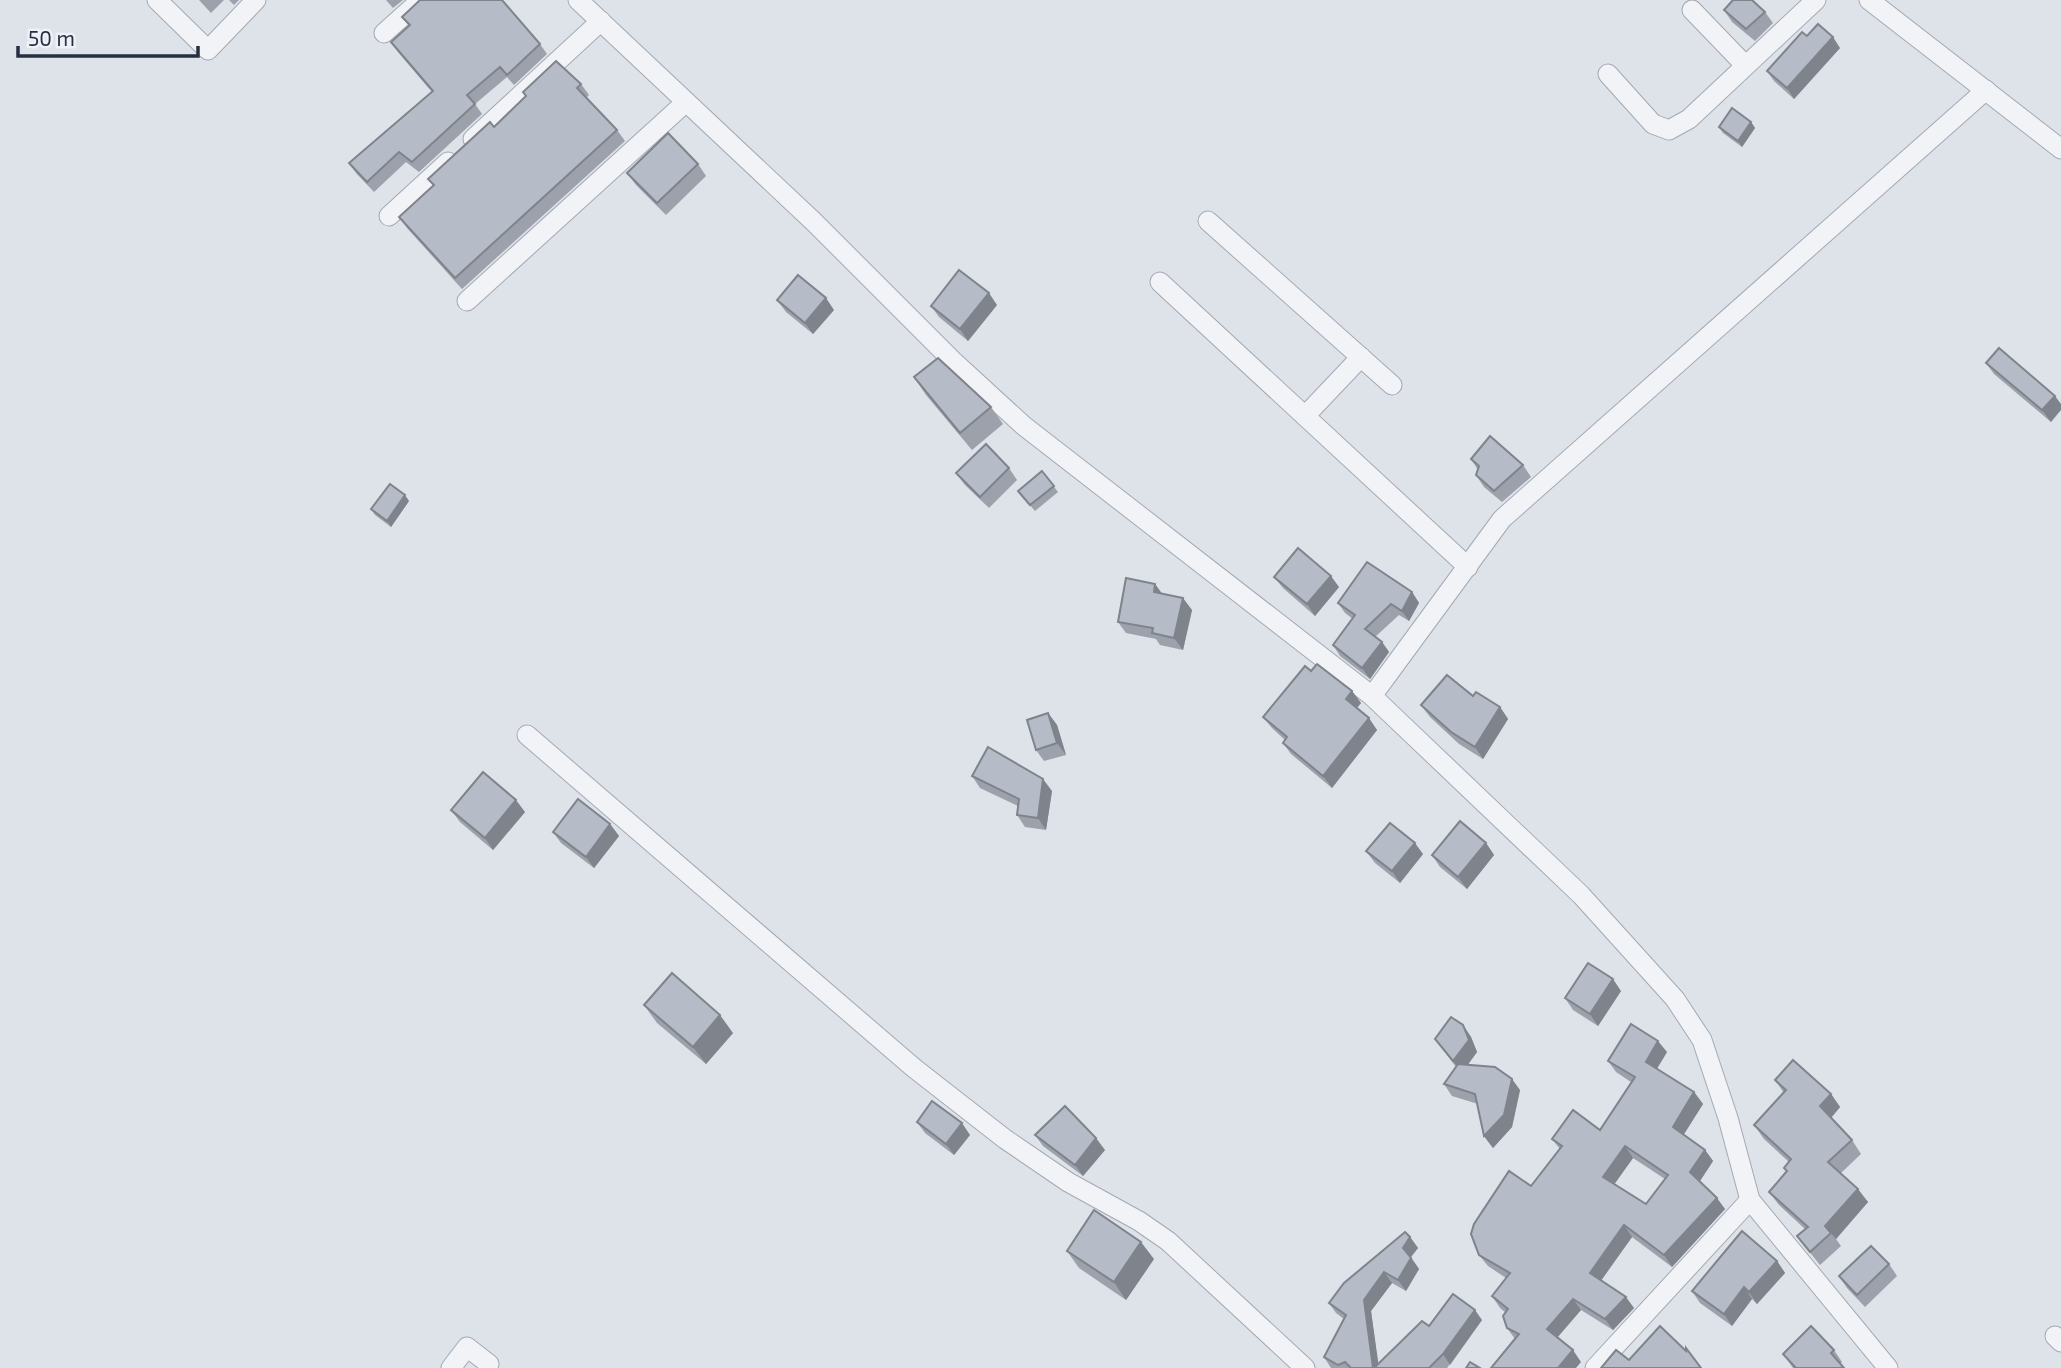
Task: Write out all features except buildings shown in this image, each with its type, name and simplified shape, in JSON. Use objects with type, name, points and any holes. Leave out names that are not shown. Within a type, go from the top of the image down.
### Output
[{"type":"street","points":[[157,0],[208,50],[256,0]]},
{"type":"street","points":[[384,33],[421,0]]},
{"type":"street","points":[[578,0],[1024,426],[1372,696],[1581,895],[1675,999],[1702,1040],[1728,1118],[1750,1200],[1888,1368]]},
{"type":"street","points":[[1608,74],[1653,124],[1669,130],[1689,119],[1816,0]]},
{"type":"street","points":[[1869,0],[2061,149]]},
{"type":"street","points":[[1692,10],[1745,65]]},
{"type":"street","points":[[389,216],[601,21]]},
{"type":"street","points":[[1372,696],[1502,519],[1986,90]]},
{"type":"street","points":[[467,301],[686,102]]},
{"type":"street","points":[[1208,222],[1392,385]]},
{"type":"street","points":[[1160,282],[1468,567]]},
{"type":"street","points":[[1305,416],[1361,357]]},
{"type":"street","points":[[527,735],[914,1068],[1068,1182],[1139,1221],[1168,1241],[1305,1368]]},
{"type":"street","points":[[1595,1368],[1750,1200]]},
{"type":"street","points":[[451,1368],[467,1347],[489,1364]]}]
